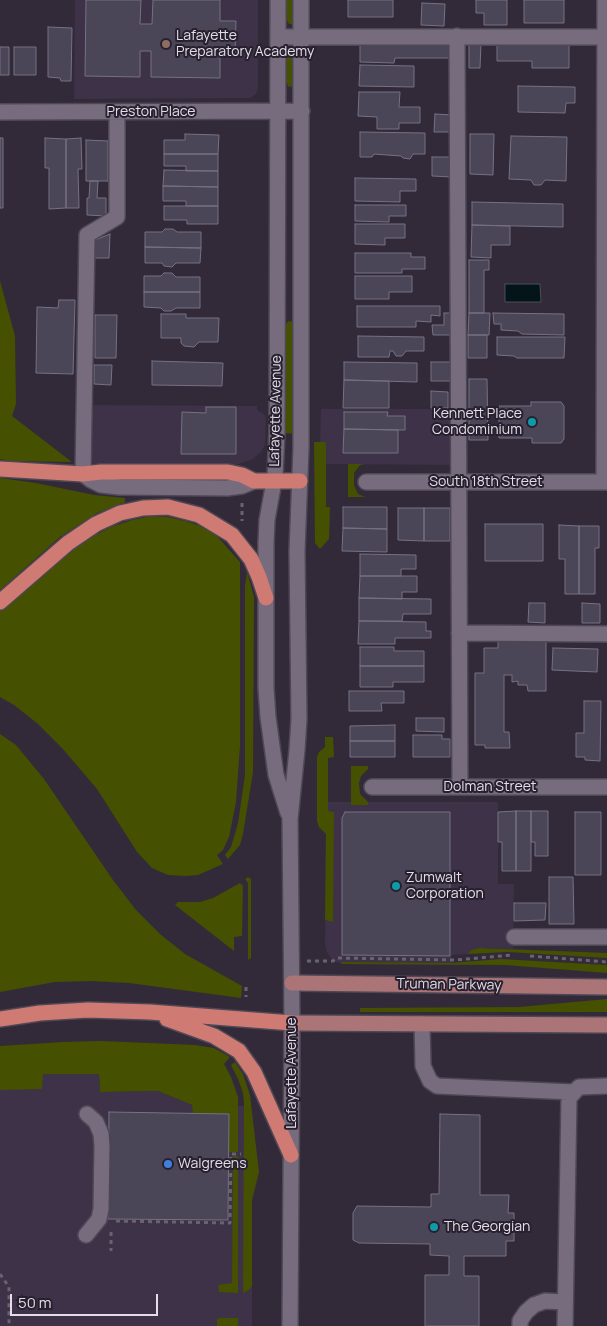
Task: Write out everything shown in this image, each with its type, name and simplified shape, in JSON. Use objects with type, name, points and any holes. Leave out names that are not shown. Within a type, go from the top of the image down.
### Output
[{"type":"highway","points":[[0,469],[83,474],[101,472],[228,472],[242,475],[254,481],[300,481]]},
{"type":"highway","points":[[0,602],[68,543],[96,524],[120,513],[143,508],[168,507],[199,514],[232,535],[251,558],[266,598]]},
{"type":"highway","points":[[0,1019],[40,1013],[88,1010],[150,1012],[292,1023]]},
{"type":"highway","points":[[150,1012],[214,1036],[239,1052],[254,1072],[291,1155]]},
{"type":"main road","name":"Truman Parkway","points":[[292,983],[607,987]]},
{"type":"main road","points":[[292,1023],[607,1025]]},
{"type":"street","name":"Lafayette Avenue","points":[[278,0],[277,432],[274,481],[266,543],[266,598],[268,717],[276,775],[290,820]]},
{"type":"street","name":"Lafayette Avenue","points":[[290,1326],[292,983],[290,820],[298,750],[297,550],[300,481],[302,0]]},
{"type":"street","points":[[605,0],[606,482]]},
{"type":"street","points":[[457,36],[460,787]]},
{"type":"street","points":[[278,37],[606,37]]},
{"type":"street","name":"Preston Place","points":[[0,112],[302,111]]},
{"type":"street","points":[[83,474],[86,235],[117,217],[117,112]]},
{"type":"street","name":"South 18th Street","points":[[366,482],[606,482]]},
{"type":"street","points":[[459,633],[607,634]]},
{"type":"street","name":"Dolman Street","points":[[372,787],[607,787]]},
{"type":"street","points":[[514,937],[607,938]]},
{"type":"street","points":[[422,1024],[423,1066],[430,1082],[437,1086],[573,1092]]},
{"type":"street","points":[[565,1326],[569,1098],[579,1087],[607,1086]]},
{"type":"street","points":[[86,1235],[99,1219],[101,1209],[102,1146],[101,1134],[96,1122],[87,1114]]},
{"type":"street","points":[[520,1326],[520,1321],[526,1312],[534,1305],[545,1301],[565,1302]]},
{"type":"path","points":[[242,496],[242,525]]},
{"type":"path","points":[[333,962],[338,958],[456,960],[487,956],[519,955]]},
{"type":"path","points":[[528,956],[607,962]]},
{"type":"path","points":[[246,987],[246,997]]},
{"type":"path","points":[[111,1221],[230,1223],[231,1154],[241,1154]]},
{"type":"path","points":[[111,1228],[111,1251]]},
{"type":"path","points":[[0,1274],[9,1287],[9,1326]]},
{"type":"shaded area","name":"Lafayette Preparatory Academy","points":[[75,0],[258,0],[258,88],[256,94],[250,98],[74,99]]},
{"type":"shaded area","points":[[505,284],[540,284],[541,302],[505,302]]},
{"type":"shaded area","points":[[91,405],[257,406],[257,410],[265,415],[266,418],[265,445],[261,452],[253,459],[238,464],[91,463]]},
{"type":"shaded area","points":[[321,409],[453,409],[452,465],[326,464],[326,442],[320,442]]},
{"type":"shaded area","points":[[326,802],[498,802],[498,884],[514,884],[513,949],[479,948],[471,950],[468,954],[452,955],[451,965],[342,964],[333,961],[327,952],[325,943]]},
{"type":"shaded area","points":[[43,1074],[99,1074],[100,1092],[158,1091],[192,1105],[250,1106],[259,1172],[252,1200],[252,1326],[0,1326],[0,1082]]},
{"type":"green space","points":[[286,0],[296,0],[295,21],[292,24],[289,24],[286,18]]},
{"type":"green space","points":[[291,49],[295,52],[294,85],[291,87],[288,86],[286,81],[286,54]]},
{"type":"green space","points":[[0,281],[15,336],[16,404],[12,416],[72,462],[9,461],[0,459]]},
{"type":"green space","points":[[289,321],[294,322],[296,434],[285,433],[285,325]]},
{"type":"green space","points":[[314,442],[326,442],[326,507],[330,507],[329,539],[320,549],[315,543]]},
{"type":"green space","points":[[348,464],[365,464],[360,465],[354,473],[354,485],[358,494],[365,497],[348,497]]},
{"type":"green space","points":[[0,478],[94,495],[125,498],[125,502],[97,513],[60,537],[0,590]]},
{"type":"green space","points":[[151,516],[168,517],[200,526],[216,535],[240,562],[240,746],[236,802],[229,837],[223,850],[217,855],[223,864],[198,875],[168,875],[152,868],[137,852],[97,789],[62,748],[38,724],[14,705],[0,697],[0,611],[59,559],[88,539],[111,527]]},
{"type":"green space","points":[[247,572],[254,597],[253,772],[240,845],[228,859],[225,855],[231,847],[238,823],[245,775],[245,586]]},
{"type":"green space","points":[[0,734],[16,745],[44,779],[113,880],[136,910],[160,934],[185,954],[242,986],[241,998],[129,983],[91,981],[55,982],[0,992]]},
{"type":"green space","points":[[325,737],[333,737],[334,757],[328,758],[328,811],[334,812],[333,922],[325,920],[326,834],[319,827],[317,821],[317,757],[319,752],[325,747]]},
{"type":"green space","points":[[351,766],[368,766],[368,769],[361,776],[359,783],[360,794],[368,802],[368,805],[351,805]]},
{"type":"green space","points":[[248,877],[251,879],[251,958],[248,960],[248,883],[245,879]]},
{"type":"green space","points":[[240,883],[243,886],[242,936],[234,937],[234,951],[175,905],[178,902],[200,902],[213,898]]},
{"type":"green space","points":[[479,948],[607,953],[607,958],[507,952],[468,954],[471,950]]},
{"type":"green space","points":[[500,959],[607,965],[607,973],[505,965],[342,964],[342,962],[451,963]]},
{"type":"green space","points":[[607,999],[607,1012],[360,1012],[360,1008],[519,1007]]},
{"type":"green space","points":[[101,1041],[195,1045],[214,1048],[230,1057],[224,1064],[238,1097],[238,1152],[228,1152],[229,1114],[193,1114],[192,1105],[158,1091],[100,1092],[99,1074],[43,1074],[42,1089],[0,1090],[0,1046]]},
{"type":"green space","points":[[235,1062],[243,1074],[250,1095],[259,1172],[252,1200],[252,1286],[243,1293],[244,1103],[243,1093],[231,1065]]},
{"type":"green space","points":[[233,1156],[238,1156],[238,1293],[219,1292],[218,1285],[232,1283]]},
{"type":"green space","points":[[219,1318],[238,1318],[238,1326],[217,1326]]},
{"type":"building","name":"Lafayette Preparatory Academy","points":[[86,0],[141,0],[140,24],[152,24],[153,0],[220,0],[220,21],[236,21],[235,54],[220,54],[220,78],[151,77],[151,51],[140,51],[140,77],[85,76]]},
{"type":"building","points":[[348,0],[393,0],[393,17],[348,17]]},
{"type":"building","points":[[476,0],[507,0],[507,25],[484,25],[484,13],[476,13]]},
{"type":"building","points":[[524,0],[564,0],[564,23],[524,23]]},
{"type":"building","points":[[422,3],[445,4],[444,26],[421,25]]},
{"type":"building","points":[[48,27],[72,28],[71,81],[61,81],[60,78],[48,77]]},
{"type":"building","points":[[469,43],[481,43],[480,68],[469,68]]},
{"type":"building","points":[[497,43],[569,44],[569,68],[532,68],[532,61],[497,61]]},
{"type":"building","points":[[360,44],[451,45],[451,58],[395,58],[394,63],[360,62]]},
{"type":"building","points":[[0,47],[9,47],[9,75],[0,75]]},
{"type":"building","points":[[14,47],[36,47],[36,75],[14,75]]},
{"type":"building","points":[[360,65],[414,66],[414,87],[359,86]]},
{"type":"building","points":[[518,86],[575,87],[575,103],[566,103],[565,113],[518,112]]},
{"type":"building","points":[[359,92],[400,92],[399,107],[420,107],[420,123],[399,123],[399,129],[377,129],[377,117],[358,116]]},
{"type":"building","points":[[435,114],[452,115],[452,132],[434,132]]},
{"type":"building","points":[[360,132],[425,133],[425,154],[413,154],[410,159],[401,156],[374,154],[372,157],[360,157]]},
{"type":"building","points":[[185,134],[219,135],[218,154],[164,154],[164,140],[185,140]]},
{"type":"building","points":[[470,134],[494,134],[493,175],[470,174]]},
{"type":"building","points":[[511,136],[567,137],[566,181],[545,180],[541,185],[534,185],[531,180],[509,179]]},
{"type":"building","points":[[0,138],[3,138],[3,208],[0,208]]},
{"type":"building","points":[[45,138],[66,139],[66,208],[49,209],[49,168],[45,168]]},
{"type":"building","points":[[81,138],[82,169],[78,169],[79,208],[66,208],[66,139]]},
{"type":"building","points":[[86,140],[108,141],[108,181],[86,181]]},
{"type":"building","points":[[164,154],[218,154],[218,171],[186,171],[186,166],[164,166]]},
{"type":"building","points":[[432,157],[453,157],[452,177],[432,176]]},
{"type":"building","points":[[164,170],[218,171],[218,187],[163,186]]},
{"type":"building","points":[[355,178],[416,179],[416,191],[400,191],[400,202],[355,201]]},
{"type":"building","points":[[90,181],[98,181],[97,198],[106,198],[106,216],[87,215]]},
{"type":"building","points":[[163,186],[218,187],[218,206],[186,206],[186,201],[163,201]]},
{"type":"building","points":[[472,202],[563,204],[563,227],[472,225]]},
{"type":"building","points":[[355,205],[406,205],[406,216],[389,216],[389,222],[355,221]]},
{"type":"building","points":[[164,206],[218,206],[218,224],[187,224],[187,220],[164,220]]},
{"type":"building","points":[[355,224],[405,224],[405,238],[385,238],[385,245],[355,244]]},
{"type":"building","points":[[472,225],[510,226],[510,245],[491,245],[491,258],[471,257]]},
{"type":"building","points":[[165,229],[173,229],[177,232],[201,232],[201,248],[145,247],[145,232],[162,232]]},
{"type":"building","points":[[110,234],[109,258],[93,258],[93,241]]},
{"type":"building","points":[[145,247],[201,248],[200,263],[176,263],[172,267],[164,266],[162,263],[145,263]]},
{"type":"building","points":[[355,253],[411,253],[411,257],[425,257],[425,269],[402,269],[402,273],[355,273]]},
{"type":"building","points":[[469,260],[489,260],[489,270],[484,270],[484,313],[469,313]]},
{"type":"building","points":[[164,273],[172,273],[176,277],[200,277],[200,292],[144,292],[144,276],[161,276]]},
{"type":"building","points":[[355,276],[412,276],[412,292],[389,292],[389,299],[355,299]]},
{"type":"building","points":[[144,292],[200,292],[200,308],[176,308],[171,311],[164,311],[161,308],[144,307]]},
{"type":"building","points":[[59,300],[75,300],[73,374],[36,373],[37,307],[58,308]]},
{"type":"building","points":[[357,306],[440,306],[440,316],[431,315],[431,322],[416,321],[416,327],[357,327]]},
{"type":"building","points":[[444,313],[454,313],[454,335],[433,335],[432,325],[444,325]]},
{"type":"building","points":[[469,313],[490,313],[489,335],[468,335]]},
{"type":"building","points":[[493,313],[564,314],[564,335],[522,334],[518,331],[501,330],[501,324],[494,324]]},
{"type":"building","points":[[161,314],[186,314],[186,318],[219,318],[218,342],[199,342],[194,347],[184,346],[181,343],[181,338],[161,338]]},
{"type":"building","points":[[95,315],[117,315],[116,358],[95,358]]},
{"type":"building","points":[[468,335],[487,335],[487,358],[468,358]]},
{"type":"building","points":[[358,336],[424,337],[424,351],[406,351],[402,356],[396,356],[393,351],[390,351],[389,357],[358,357]]},
{"type":"building","points":[[497,337],[565,337],[564,358],[517,358],[514,356],[497,355]]},
{"type":"building","points":[[152,361],[223,363],[222,386],[152,385]]},
{"type":"building","points":[[344,362],[417,363],[417,382],[344,380]]},
{"type":"building","points":[[431,362],[451,362],[450,381],[431,381]]},
{"type":"building","points":[[94,365],[112,365],[111,385],[94,384]]},
{"type":"building","points":[[469,379],[487,379],[488,440],[469,440]]},
{"type":"building","points":[[344,380],[389,381],[389,408],[343,408]]},
{"type":"building","points":[[431,391],[448,392],[448,408],[431,408]]},
{"type":"building","name":"Kennett Place Condominium","points":[[531,402],[561,402],[564,406],[564,439],[561,443],[532,443],[532,438],[499,438],[499,406],[531,406]]},
{"type":"building","points":[[206,407],[236,407],[236,454],[181,454],[182,412],[206,413]]},
{"type":"building","points":[[344,412],[388,412],[387,416],[405,416],[405,430],[344,429]]},
{"type":"building","points":[[344,429],[398,430],[398,453],[343,453]]},
{"type":"building","points":[[343,507],[387,507],[387,529],[343,528]]},
{"type":"building","points":[[398,508],[424,508],[424,541],[398,540]]},
{"type":"building","points":[[424,508],[450,508],[450,541],[424,541]]},
{"type":"building","points":[[485,524],[543,524],[543,561],[485,561]]},
{"type":"building","points":[[559,525],[579,526],[579,594],[565,594],[565,559],[559,559]]},
{"type":"building","points":[[579,526],[599,526],[599,548],[595,548],[595,594],[579,594]]},
{"type":"building","points":[[343,528],[387,529],[387,552],[342,551]]},
{"type":"building","points":[[360,554],[416,555],[416,569],[401,569],[401,576],[360,576]]},
{"type":"building","points":[[360,576],[417,576],[417,592],[402,592],[402,599],[359,598]]},
{"type":"building","points":[[359,598],[431,599],[431,614],[403,614],[402,621],[359,621]]},
{"type":"building","points":[[529,603],[545,603],[545,623],[528,622]]},
{"type":"building","points":[[582,603],[600,604],[600,623],[582,623]]},
{"type":"building","points":[[359,621],[426,622],[426,631],[431,631],[431,638],[395,638],[395,644],[358,644]]},
{"type":"building","points":[[498,641],[546,641],[546,691],[528,691],[527,685],[518,685],[518,681],[512,682],[512,675],[504,675],[504,732],[509,732],[510,748],[485,748],[485,745],[475,745],[475,673],[484,673],[484,648],[498,648]]},
{"type":"building","points":[[360,647],[394,647],[394,651],[424,651],[424,666],[360,666]]},
{"type":"building","points":[[553,648],[598,649],[597,672],[552,670]]},
{"type":"building","points":[[360,666],[424,666],[424,682],[393,682],[393,687],[360,687]]},
{"type":"building","points":[[349,691],[404,691],[404,703],[381,703],[382,711],[349,711]]},
{"type":"building","points":[[584,701],[601,701],[600,761],[576,757],[576,733],[584,733]]},
{"type":"building","points":[[416,718],[444,718],[444,732],[416,731]]},
{"type":"building","points":[[395,725],[395,741],[350,741],[350,726]]},
{"type":"building","points":[[413,735],[442,735],[442,739],[450,739],[450,757],[413,757]]},
{"type":"building","points":[[350,741],[395,741],[395,757],[350,757]]},
{"type":"building","points":[[516,811],[531,811],[531,871],[516,871]]},
{"type":"building","points":[[516,811],[516,871],[502,871],[502,842],[498,842],[498,812]]},
{"type":"building","points":[[531,811],[548,811],[548,856],[535,856],[535,842],[531,842]]},
{"type":"building","name":"Zumwalt Corporation","points":[[345,812],[450,812],[450,956],[342,955],[342,818]]},
{"type":"building","points":[[575,812],[601,812],[601,875],[575,875]]},
{"type":"building","points":[[549,877],[573,877],[574,924],[549,924]]},
{"type":"building","points":[[514,903],[546,903],[545,920],[514,921]]},
{"type":"building","name":"Walgreens","points":[[109,1112],[229,1114],[228,1220],[108,1219]]},
{"type":"building","name":"The Georgian","points":[[440,1114],[480,1115],[480,1195],[509,1195],[508,1213],[514,1213],[514,1241],[506,1241],[506,1256],[464,1256],[464,1276],[479,1276],[479,1326],[425,1326],[425,1275],[449,1275],[449,1256],[430,1255],[430,1244],[359,1243],[353,1240],[353,1213],[357,1206],[431,1207],[431,1194],[439,1194]]},
{"type":"place","name":"Lafayette Preparatory Academy","points":[[166,44]]},
{"type":"place","name":"Kennett Place Condominium","points":[[532,422]]},
{"type":"place","name":"Zumwalt Corporation","points":[[396,886]]},
{"type":"place","name":"Walgreens","points":[[168,1164]]},
{"type":"place","name":"The Georgian","points":[[434,1227]]}]
